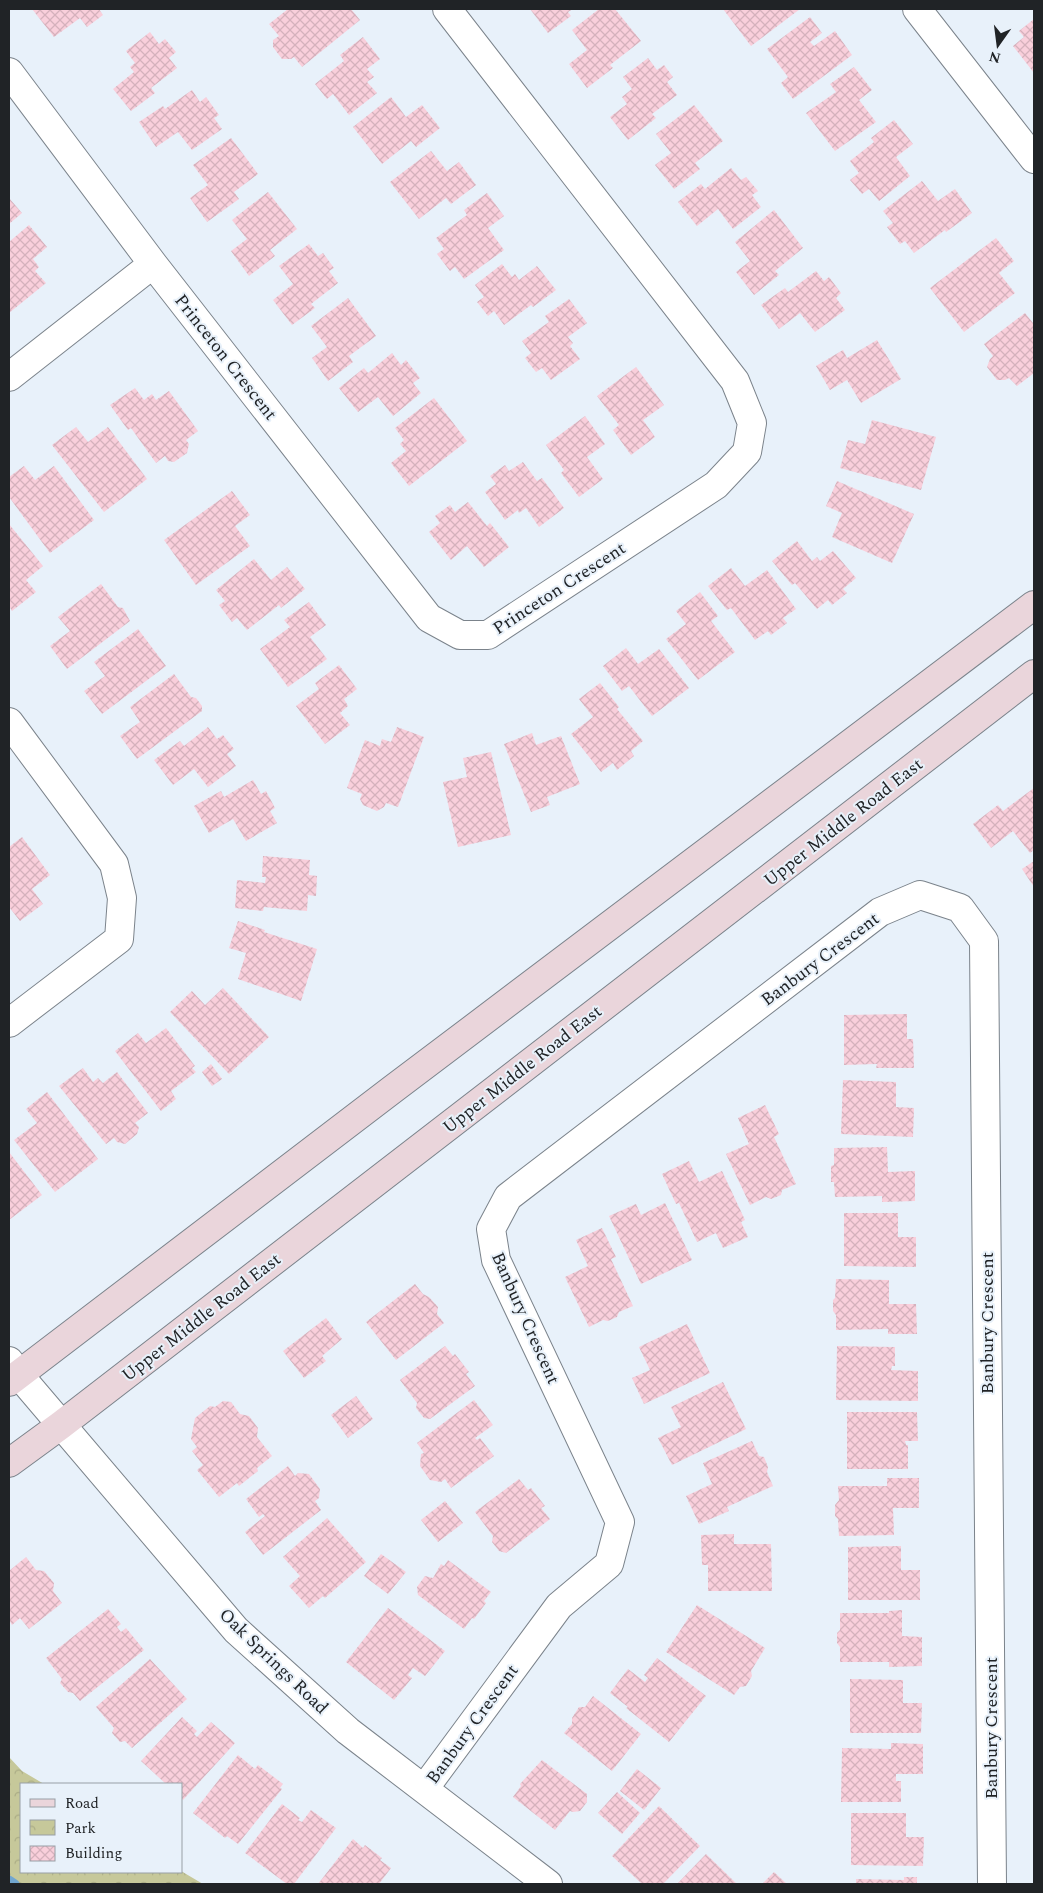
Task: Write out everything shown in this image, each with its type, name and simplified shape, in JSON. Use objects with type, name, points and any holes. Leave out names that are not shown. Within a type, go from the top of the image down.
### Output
[{"type":"main road","points":[[12,1373],[385,1095],[1034,605]]},
{"type":"main road","name":"Upper Middle Road East","points":[[9,1463],[61,1425],[1034,674]]},
{"type":"street","name":"Princeton Crescent","points":[[9,72],[153,264],[429,618],[460,635],[488,635],[716,485],[747,452],[752,423],[735,381],[447,9]]},
{"type":"street","points":[[917,9],[1034,159]]},
{"type":"street","points":[[9,377],[153,264]]},
{"type":"street","points":[[9,722],[114,864],[122,898],[119,939],[9,1023]]},
{"type":"street","name":"Banbury Crescent","points":[[424,1789],[559,1606],[609,1564],[620,1522],[496,1260],[491,1229],[508,1197],[880,912],[920,895],[960,908],[984,941],[992,1884]]},
{"type":"street","name":"Oak Springs Road","points":[[12,1373],[61,1425],[236,1630],[348,1731],[548,1884]]},
{"type":"green space","points":[[9,1757],[22,1771],[42,1783],[20,1783],[20,1873],[182,1872],[203,1884],[9,1884]]},
{"type":"building","points":[[32,9],[99,9],[103,15],[87,27],[80,18],[54,37]]},
{"type":"building","points":[[288,9],[351,9],[360,20],[302,67],[294,57],[282,59],[273,47],[273,40],[279,36],[269,24]]},
{"type":"building","points":[[530,9],[573,9],[568,12],[571,16],[548,33]]},
{"type":"building","points":[[599,9],[615,9],[641,41],[610,65],[613,68],[587,88],[569,64],[587,50],[572,30]]},
{"type":"building","points":[[723,9],[800,9],[751,46]]},
{"type":"building","points":[[810,17],[822,33],[810,42],[814,46],[835,31],[852,55],[793,99],[781,83],[788,77],[767,49]]},
{"type":"building","points":[[1034,19],[1034,73],[1013,46],[1024,37],[1019,31]]},
{"type":"building","points":[[150,32],[159,44],[165,39],[176,52],[169,58],[177,68],[151,88],[155,93],[131,111],[113,89],[134,72],[130,67],[135,63],[126,51]]},
{"type":"building","points":[[363,37],[380,59],[367,69],[374,77],[367,82],[377,93],[349,115],[333,94],[327,99],[315,84],[344,61],[340,55]]},
{"type":"building","points":[[648,58],[657,70],[664,65],[673,77],[667,82],[677,95],[652,114],[656,118],[628,140],[610,117],[627,104],[622,97],[632,89],[623,77]]},
{"type":"building","points":[[854,67],[872,90],[859,100],[876,122],[835,151],[806,113],[836,92],[830,84]]},
{"type":"building","points":[[192,90],[200,102],[206,97],[219,115],[214,118],[222,129],[192,150],[178,132],[156,147],[139,122],[163,106],[165,109]]},
{"type":"building","points":[[391,97],[406,117],[422,105],[440,128],[416,147],[411,141],[382,164],[353,127]]},
{"type":"building","points":[[694,105],[723,141],[695,163],[700,169],[674,189],[655,165],[671,153],[656,134]]},
{"type":"building","points":[[894,120],[913,144],[896,157],[910,176],[879,201],[869,189],[862,194],[850,180],[859,173],[850,161],[874,142],[871,138]]},
{"type":"building","points":[[231,138],[258,174],[234,192],[239,199],[207,222],[190,198],[208,185],[193,165]]},
{"type":"building","points":[[431,151],[447,171],[459,162],[476,185],[451,204],[446,198],[419,219],[390,182]]},
{"type":"building","points":[[731,168],[741,180],[746,177],[758,191],[752,195],[761,207],[733,229],[718,209],[697,226],[678,202],[701,184],[705,189]]},
{"type":"building","points":[[922,181],[938,201],[955,189],[972,213],[914,253],[905,241],[900,244],[887,227],[893,223],[883,211]]},
{"type":"building","points":[[268,192],[297,229],[270,250],[275,256],[249,276],[231,251],[247,239],[232,220]]},
{"type":"building","points":[[487,193],[504,216],[488,228],[504,250],[464,279],[455,267],[450,271],[437,254],[444,249],[436,238],[467,215],[464,210]]},
{"type":"building","points":[[9,198],[22,213],[9,224]]},
{"type":"building","points":[[774,210],[803,248],[775,271],[779,275],[754,295],[736,272],[750,261],[735,242]]},
{"type":"building","points":[[29,225],[47,247],[33,259],[39,267],[35,271],[46,283],[9,313],[9,242]]},
{"type":"building","points":[[996,238],[1014,261],[999,273],[1015,293],[964,332],[930,288]]},
{"type":"building","points":[[309,244],[318,256],[323,253],[334,268],[329,271],[338,283],[311,304],[315,308],[292,325],[273,300],[293,284],[279,266]]},
{"type":"building","points":[[502,264],[512,277],[515,274],[519,280],[537,266],[556,290],[533,307],[531,305],[504,325],[494,311],[488,316],[477,302],[484,297],[475,285]]},
{"type":"building","points":[[816,271],[824,281],[829,277],[841,293],[836,298],[845,310],[815,332],[800,313],[779,329],[761,305],[785,288],[788,292]]},
{"type":"building","points":[[348,298],[376,336],[349,356],[353,362],[328,381],[312,358],[327,347],[311,326]]},
{"type":"building","points":[[569,299],[587,323],[568,337],[573,343],[570,346],[580,359],[551,380],[542,368],[536,372],[525,358],[531,353],[522,341],[549,322],[545,316]]},
{"type":"building","points":[[1025,313],[1034,322],[1034,373],[1017,386],[1009,378],[997,380],[987,367],[993,356],[984,344]]},
{"type":"building","points":[[877,340],[901,379],[861,403],[847,380],[830,390],[816,366],[843,350],[847,358]]},
{"type":"building","points":[[392,353],[401,365],[406,360],[420,378],[413,383],[421,393],[393,416],[378,397],[358,412],[339,388],[364,368],[368,373]]},
{"type":"building","points":[[636,367],[664,405],[643,420],[655,437],[631,455],[613,430],[619,425],[597,396]]},
{"type":"building","points":[[135,388],[144,400],[152,394],[156,400],[169,391],[198,431],[186,440],[189,444],[187,453],[174,462],[168,461],[165,456],[156,463],[131,428],[128,430],[110,405]]},
{"type":"building","points":[[434,398],[467,441],[409,486],[391,463],[406,451],[400,444],[404,440],[395,428]]},
{"type":"building","points":[[585,416],[605,444],[587,457],[603,479],[579,497],[561,473],[564,470],[546,445]]},
{"type":"building","points":[[872,420],[936,437],[921,490],[840,468],[848,440],[865,444]]},
{"type":"building","points":[[76,427],[88,442],[108,427],[147,479],[104,512],[52,445]]},
{"type":"building","points":[[523,462],[537,481],[542,478],[564,508],[539,527],[526,508],[519,513],[518,510],[505,520],[485,492],[496,484],[490,476],[505,465],[509,471]]},
{"type":"building","points":[[24,466],[35,480],[54,466],[94,520],[50,553],[9,497],[9,477]]},
{"type":"building","points":[[837,481],[914,514],[892,563],[832,537],[842,513],[826,506]]},
{"type":"building","points":[[232,491],[250,515],[235,526],[250,546],[196,585],[164,540]]},
{"type":"building","points":[[468,502],[487,526],[490,523],[509,547],[484,567],[467,546],[451,560],[429,532],[440,523],[435,516],[450,505],[455,512]]},
{"type":"building","points":[[9,524],[43,566],[26,580],[36,592],[12,611],[9,606]]},
{"type":"building","points":[[797,541],[812,561],[817,557],[820,561],[833,551],[856,578],[843,589],[847,593],[832,605],[828,600],[817,609],[795,583],[792,585],[772,561]]},
{"type":"building","points":[[254,559],[271,580],[287,567],[305,589],[281,608],[279,605],[247,630],[237,618],[232,622],[219,605],[225,601],[216,590]]},
{"type":"building","points":[[731,568],[745,586],[767,570],[796,609],[783,618],[787,623],[771,635],[768,631],[755,640],[731,608],[727,610],[708,586]]},
{"type":"building","points":[[101,584],[118,607],[123,608],[130,621],[67,669],[50,646],[70,631],[58,617]]},
{"type":"building","points":[[700,592],[718,616],[711,621],[735,652],[698,680],[666,639],[686,624],[676,611]]},
{"type":"building","points":[[309,602],[326,625],[310,637],[327,659],[288,687],[260,649],[290,627],[284,620]]},
{"type":"building","points":[[138,629],[166,666],[102,714],[84,691],[105,676],[94,662]]},
{"type":"building","points":[[626,648],[638,664],[659,649],[689,688],[652,716],[629,686],[622,691],[603,666]]},
{"type":"building","points":[[339,665],[357,689],[344,699],[348,706],[340,713],[350,725],[325,744],[296,706],[319,689],[315,683]]},
{"type":"building","points":[[174,674],[191,697],[196,698],[202,706],[202,711],[137,759],[120,736],[140,722],[130,707]]},
{"type":"building","points":[[600,683],[619,707],[617,709],[643,741],[631,751],[634,756],[617,770],[613,763],[601,772],[571,734],[593,717],[579,699]]},
{"type":"building","points":[[208,727],[217,739],[223,735],[234,749],[227,754],[236,766],[208,787],[194,769],[173,785],[154,760],[180,741],[184,746]]},
{"type":"building","points":[[397,727],[424,737],[398,807],[386,803],[384,807],[377,811],[363,805],[360,799],[362,794],[347,788],[365,740],[380,746],[382,739],[391,742]]},
{"type":"building","points":[[532,733],[536,745],[561,736],[580,784],[547,797],[550,805],[531,812],[504,744]]},
{"type":"building","points":[[491,752],[511,835],[458,847],[443,782],[467,777],[463,758]]},
{"type":"building","points":[[253,780],[261,794],[266,791],[275,808],[270,811],[277,823],[246,841],[233,819],[209,833],[194,806],[221,791],[224,797]]},
{"type":"building","points":[[1034,788],[1034,850],[1030,853],[1013,831],[991,848],[973,824],[998,805],[1003,811]]},
{"type":"building","points":[[22,837],[50,875],[32,889],[43,904],[20,921],[9,907],[9,847]]},
{"type":"building","points":[[263,856],[310,860],[309,875],[317,876],[316,896],[308,895],[307,911],[264,907],[263,911],[235,908],[237,880],[265,883],[266,877],[262,877]]},
{"type":"building","points":[[1034,861],[1034,887],[1022,869]]},
{"type":"building","points":[[238,921],[265,930],[264,932],[317,949],[301,1001],[238,979],[246,953],[229,948]]},
{"type":"building","points":[[223,988],[269,1037],[229,1074],[170,1012],[192,991],[205,1005]]},
{"type":"building","points":[[907,1014],[907,1039],[913,1039],[914,1068],[876,1068],[877,1064],[844,1065],[844,1015]]},
{"type":"building","points":[[166,1028],[195,1066],[192,1068],[196,1072],[171,1091],[176,1099],[161,1111],[115,1051],[138,1033],[146,1043]]},
{"type":"building","points":[[211,1064],[222,1079],[212,1086],[202,1072]]},
{"type":"building","points":[[83,1068],[93,1082],[98,1078],[103,1083],[117,1072],[148,1113],[135,1123],[139,1127],[137,1134],[125,1144],[117,1142],[114,1138],[106,1144],[59,1086]]},
{"type":"building","points":[[843,1080],[896,1082],[896,1107],[914,1108],[913,1137],[841,1134]]},
{"type":"building","points":[[47,1092],[98,1159],[55,1192],[14,1140],[37,1123],[26,1109]]},
{"type":"building","points":[[765,1105],[779,1134],[774,1137],[796,1184],[782,1190],[781,1195],[771,1199],[766,1197],[750,1205],[726,1154],[749,1144],[738,1118]]},
{"type":"building","points":[[887,1147],[888,1172],[915,1171],[915,1201],[882,1202],[882,1196],[835,1197],[834,1182],[831,1182],[834,1148]]},
{"type":"building","points":[[9,1152],[42,1195],[9,1220]]},
{"type":"building","points":[[689,1161],[699,1182],[722,1171],[745,1220],[741,1222],[748,1237],[723,1248],[716,1233],[697,1242],[679,1203],[676,1204],[662,1174]]},
{"type":"building","points":[[665,1203],[692,1260],[641,1284],[609,1216],[636,1204],[641,1215]]},
{"type":"building","points":[[844,1213],[898,1213],[898,1237],[916,1237],[916,1267],[844,1266]]},
{"type":"building","points":[[602,1228],[616,1257],[611,1259],[633,1306],[619,1312],[617,1317],[608,1321],[603,1320],[589,1327],[565,1277],[588,1266],[576,1240]]},
{"type":"building","points":[[836,1279],[889,1280],[889,1304],[916,1304],[917,1334],[888,1334],[888,1329],[836,1330],[833,1300],[835,1298]]},
{"type":"building","points":[[415,1284],[438,1307],[437,1314],[444,1323],[396,1360],[366,1322]]},
{"type":"building","points":[[326,1318],[342,1339],[322,1356],[326,1361],[304,1378],[283,1351]]},
{"type":"building","points":[[687,1324],[710,1373],[644,1404],[632,1378],[650,1370],[639,1347]]},
{"type":"building","points":[[445,1346],[453,1356],[455,1354],[469,1372],[466,1374],[475,1386],[430,1419],[424,1418],[416,1408],[417,1403],[400,1380]]},
{"type":"building","points":[[837,1346],[895,1347],[895,1366],[892,1366],[891,1370],[918,1371],[918,1401],[836,1400]]},
{"type":"building","points":[[723,1382],[746,1429],[672,1465],[658,1438],[681,1427],[671,1407]]},
{"type":"building","points":[[356,1396],[373,1419],[348,1438],[331,1415]]},
{"type":"building","points":[[474,1400],[493,1425],[475,1438],[477,1440],[480,1438],[494,1456],[451,1488],[445,1479],[441,1482],[430,1480],[420,1466],[421,1454],[424,1453],[417,1443]]},
{"type":"building","points":[[223,1401],[231,1402],[240,1414],[249,1416],[258,1428],[257,1437],[272,1456],[257,1468],[258,1471],[239,1486],[237,1483],[219,1497],[197,1470],[203,1465],[192,1451],[197,1447],[191,1439],[195,1418],[210,1406],[215,1407]]},
{"type":"building","points":[[847,1412],[917,1412],[918,1441],[905,1441],[906,1445],[908,1445],[908,1469],[847,1469]]},
{"type":"building","points":[[752,1441],[759,1456],[764,1457],[768,1467],[767,1472],[773,1486],[727,1507],[729,1511],[699,1524],[686,1496],[712,1484],[703,1463]]},
{"type":"building","points":[[288,1466],[295,1476],[298,1473],[309,1474],[320,1489],[319,1498],[315,1501],[321,1510],[263,1555],[245,1532],[265,1516],[263,1514],[259,1517],[246,1499]]},
{"type":"building","points":[[887,1478],[919,1478],[919,1508],[893,1508],[894,1535],[839,1536],[838,1519],[835,1516],[835,1505],[839,1500],[838,1486],[887,1486]]},
{"type":"building","points":[[519,1479],[528,1490],[531,1488],[545,1506],[541,1508],[550,1519],[506,1553],[499,1551],[492,1542],[493,1536],[475,1512]]},
{"type":"building","points":[[445,1501],[463,1523],[438,1542],[421,1520]]},
{"type":"building","points":[[327,1518],[366,1562],[325,1598],[323,1596],[309,1608],[289,1586],[300,1576],[283,1557]]},
{"type":"building","points":[[734,1534],[734,1544],[771,1544],[772,1591],[708,1591],[708,1565],[702,1565],[701,1535]]},
{"type":"building","points":[[901,1546],[901,1570],[920,1570],[920,1600],[848,1600],[848,1547]]},
{"type":"building","points":[[381,1554],[406,1572],[388,1594],[364,1576]]},
{"type":"building","points":[[26,1557],[36,1570],[44,1571],[54,1583],[53,1591],[62,1603],[29,1629],[20,1618],[12,1625],[9,1620],[9,1571]]},
{"type":"building","points":[[448,1560],[491,1592],[484,1601],[486,1603],[464,1629],[418,1595],[417,1587],[425,1576],[433,1578],[441,1564],[444,1566]]},
{"type":"building","points":[[697,1605],[765,1648],[751,1671],[752,1676],[746,1686],[740,1687],[734,1695],[666,1652]]},
{"type":"building","points":[[388,1608],[445,1651],[425,1676],[413,1668],[408,1675],[412,1678],[394,1700],[346,1662]]},
{"type":"building","points":[[108,1609],[121,1624],[117,1627],[121,1632],[126,1628],[144,1650],[80,1701],[60,1683],[62,1679],[46,1658]]},
{"type":"building","points":[[902,1610],[902,1636],[922,1637],[922,1666],[889,1667],[889,1662],[840,1662],[840,1647],[837,1643],[837,1633],[840,1630],[840,1613],[889,1613],[889,1611]]},
{"type":"building","points":[[657,1658],[706,1696],[669,1742],[610,1693],[628,1669],[645,1682],[648,1678],[644,1675]]},
{"type":"building","points":[[150,1659],[187,1699],[132,1748],[125,1741],[120,1742],[112,1733],[114,1728],[96,1707]]},
{"type":"building","points":[[850,1679],[903,1680],[903,1703],[922,1703],[921,1733],[850,1733]]},
{"type":"building","points":[[593,1696],[641,1734],[612,1771],[564,1733],[572,1724],[572,1718],[579,1707],[585,1707]]},
{"type":"building","points":[[182,1717],[197,1731],[194,1734],[197,1737],[211,1722],[235,1743],[183,1800],[182,1783],[165,1783],[141,1761]]},
{"type":"building","points":[[891,1743],[923,1744],[923,1774],[896,1774],[896,1781],[901,1781],[901,1802],[841,1802],[842,1748],[891,1749]]},
{"type":"building","points":[[238,1755],[255,1769],[258,1765],[283,1784],[280,1788],[282,1789],[238,1844],[227,1836],[225,1838],[193,1813]]},
{"type":"building","points":[[542,1760],[587,1794],[587,1802],[580,1811],[570,1811],[555,1830],[513,1797],[521,1786],[520,1784]]},
{"type":"building","points":[[637,1769],[661,1788],[644,1810],[620,1791]]},
{"type":"building","points":[[617,1792],[640,1813],[622,1834],[598,1813]]},
{"type":"building","points":[[282,1804],[300,1818],[298,1820],[302,1822],[311,1810],[336,1828],[294,1884],[287,1884],[245,1853]]},
{"type":"building","points":[[659,1806],[700,1846],[663,1884],[642,1884],[612,1856]]},
{"type":"building","points":[[851,1813],[906,1813],[906,1837],[924,1837],[923,1866],[851,1865]]},
{"type":"building","points":[[353,1839],[363,1848],[365,1845],[382,1858],[380,1860],[391,1868],[379,1884],[318,1884]]},
{"type":"building","points":[[706,1854],[737,1884],[677,1884]]},
{"type":"building","points":[[774,1872],[787,1884],[762,1884]]},
{"type":"building","points":[[904,1877],[917,1877],[917,1884],[856,1884],[856,1879],[904,1880]]},
{"type":"waterway","points":[[9,1880],[15,1884]]}]
